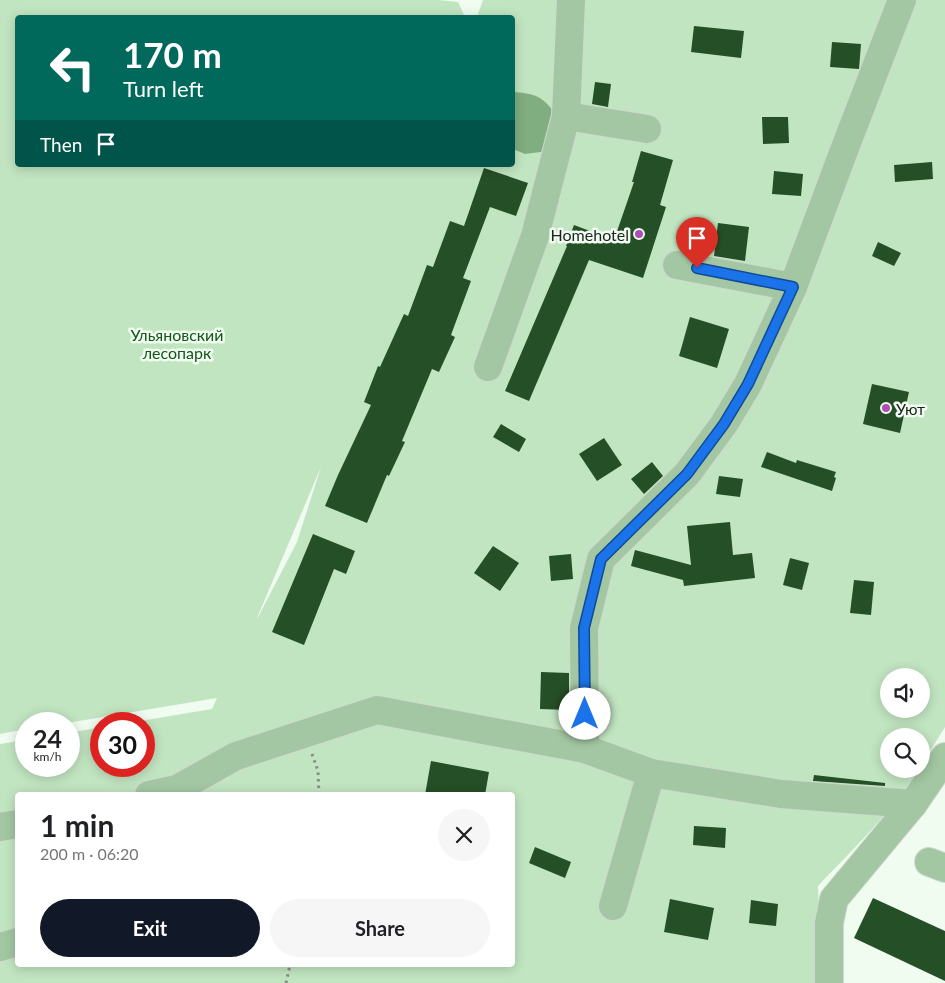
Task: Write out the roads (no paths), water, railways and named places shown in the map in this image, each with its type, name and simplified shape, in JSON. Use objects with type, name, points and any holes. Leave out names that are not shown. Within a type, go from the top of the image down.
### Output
[{"type":"street","points":[[488,367],[535,236],[566,116],[571,0]]},
{"type":"street","points":[[585,748],[584,628],[601,559],[687,474],[724,424],[748,384],[793,287],[842,153],[902,0]]},
{"type":"street","points":[[566,116],[647,128]]},
{"type":"street","points":[[677,265],[793,287]]},
{"type":"street","points":[[175,792],[236,756],[377,710],[585,748],[651,773],[781,794],[913,804]]},
{"type":"street","points":[[830,983],[829,923],[834,899],[913,804],[945,757]]},
{"type":"street","points":[[613,906],[651,773]]},
{"type":"street","points":[[0,827],[15,824]]},
{"type":"street","points":[[0,947],[15,943]]},
{"type":"place","name":"Homehotel","points":[[639,234]]},
{"type":"place","name":"Уют","points":[[886,408]]},
{"type":"park label","name":"Ульяновский лесопарк","points":[[177,343]]}]
